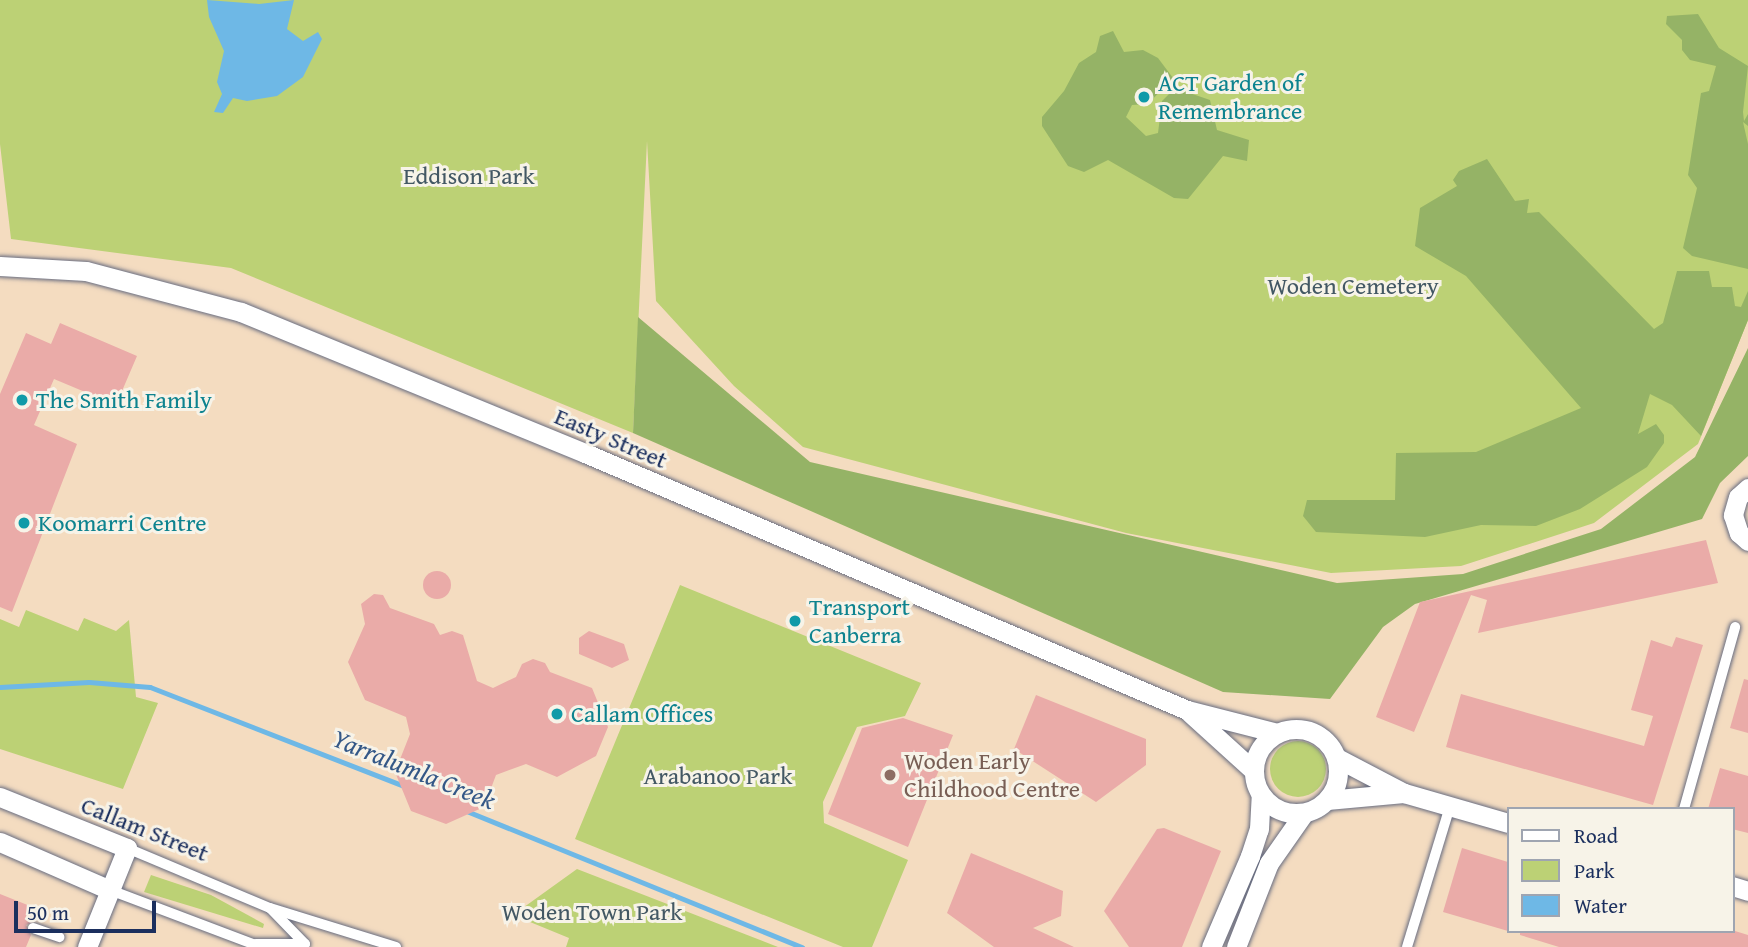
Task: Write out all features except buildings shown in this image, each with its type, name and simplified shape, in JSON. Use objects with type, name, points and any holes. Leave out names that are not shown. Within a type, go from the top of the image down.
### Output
[{"type":"street","name":"Easty Street","points":[[0,266],[86,271],[241,312],[597,458],[1187,710],[1277,733]]},
{"type":"street","points":[[1748,488],[1738,497],[1732,515],[1739,533],[1748,541]]},
{"type":"street","name":"Easty Street","points":[[1187,710],[1254,771]]},
{"type":"street","points":[[1211,947],[1259,829],[1261,795],[1254,771],[1260,749],[1277,733],[1306,730],[1330,745],[1337,758],[1338,780],[1327,800]]},
{"type":"street","points":[[1337,758],[1404,793],[1506,822]]},
{"type":"street","points":[[1242,945],[1269,863],[1304,813],[1327,800],[1404,793]]},
{"type":"street","points":[[1261,795],[1280,810],[1304,813]]},
{"type":"street","name":"Callam Street","points":[[0,797],[127,848]]},
{"type":"street","points":[[0,842],[110,890]]},
{"type":"street","points":[[86,947],[127,848]]},
{"type":"lane","points":[[1685,807],[1735,627]]},
{"type":"lane","points":[[1407,947],[1450,806]]},
{"type":"lane","name":"Callam Street","points":[[127,848],[270,908],[396,947]]},
{"type":"lane","points":[[110,890],[258,946],[308,946]]},
{"type":"lane","points":[[270,908],[308,946]]},
{"type":"lane","points":[[33,928],[59,937]]},
{"type":"green space","name":"Woden Cemetery","points":[[0,0],[1748,0],[1748,320],[1698,444],[1594,523],[1461,566],[1331,573],[1126,533],[803,447],[734,386],[656,301],[647,141],[633,433],[231,268],[11,239],[0,144]]},
{"type":"green space","points":[[1698,14],[1719,48],[1748,66],[1743,112],[1744,121],[1748,114],[1748,126],[1743,122],[1748,144],[1748,269],[1692,256],[1683,248],[1697,188],[1688,175],[1701,93],[1709,91],[1716,66],[1690,60],[1682,50],[1682,40],[1666,24],[1667,16]]},
{"type":"green space","points":[[1113,31],[1124,52],[1143,50],[1158,58],[1173,78],[1148,104],[1132,105],[1126,117],[1146,136],[1158,133],[1162,101],[1175,88],[1210,100],[1217,130],[1249,140],[1247,161],[1223,156],[1188,199],[1174,198],[1108,160],[1084,172],[1068,166],[1042,126],[1042,117],[1064,91],[1079,63],[1096,52],[1100,36]]},
{"type":"green space","points":[[1487,159],[1515,201],[1529,199],[1527,213],[1539,212],[1654,329],[1663,323],[1677,271],[1709,271],[1712,287],[1732,287],[1735,306],[1741,307],[1748,291],[1748,320],[1701,436],[1672,405],[1650,394],[1638,434],[1656,424],[1664,435],[1664,443],[1647,467],[1580,509],[1536,526],[1481,525],[1425,537],[1316,532],[1303,516],[1307,500],[1395,500],[1396,453],[1476,452],[1581,408],[1466,276],[1415,246],[1420,208],[1457,186],[1453,180],[1459,171]]},
{"type":"green space","points":[[638,317],[810,462],[1337,583],[1463,574],[1601,529],[1695,457],[1748,348],[1748,456],[1720,483],[1702,519],[1415,604],[1383,627],[1330,699],[1223,692],[633,433]]},
{"type":"green space","name":"Arabanoo Park","points":[[680,585],[921,683],[905,716],[857,727],[823,802],[824,823],[908,860],[872,947],[843,947],[575,839]]},
{"type":"green space","points":[[26,610],[78,631],[84,618],[116,631],[129,620],[136,697],[158,703],[123,789],[0,749],[0,619],[19,627]]},
{"type":"green space","points":[[1298,741],[1309,743],[1318,749],[1324,758],[1324,780],[1318,789],[1309,795],[1298,797],[1287,795],[1278,789],[1272,780],[1270,769],[1272,758],[1278,749],[1287,743]]},
{"type":"green space","name":"Woden Town Park","points":[[577,869],[778,947],[566,947],[569,938],[513,915]]},
{"type":"green space","points":[[151,875],[211,895],[264,924],[263,928],[144,892]]},
{"type":"water","points":[[207,0],[259,4],[294,0],[287,29],[303,41],[318,32],[322,39],[303,77],[277,96],[247,101],[233,98],[223,113],[214,112],[222,94],[217,82],[224,51],[209,17]]},
{"type":"waterway","name":"Yarralumla Creek","points":[[0,687],[89,682],[150,687],[406,787]]},
{"type":"waterway","name":"Yarralumla Creek","points":[[464,810],[802,947]]},
{"type":"place","name":"ACT Garden of Remembrance","points":[[1144,97]]},
{"type":"place","name":"The Smith Family","points":[[22,400]]},
{"type":"place","name":"Koomarri Centre","points":[[24,523]]},
{"type":"place","name":"Transport Canberra","points":[[795,621]]},
{"type":"place","name":"Callam Offices","points":[[557,714]]},
{"type":"place","name":"Woden Early Childhood Centre","points":[[890,775]]},
{"type":"park label","name":"Eddison Park","points":[[469,176]]}]
